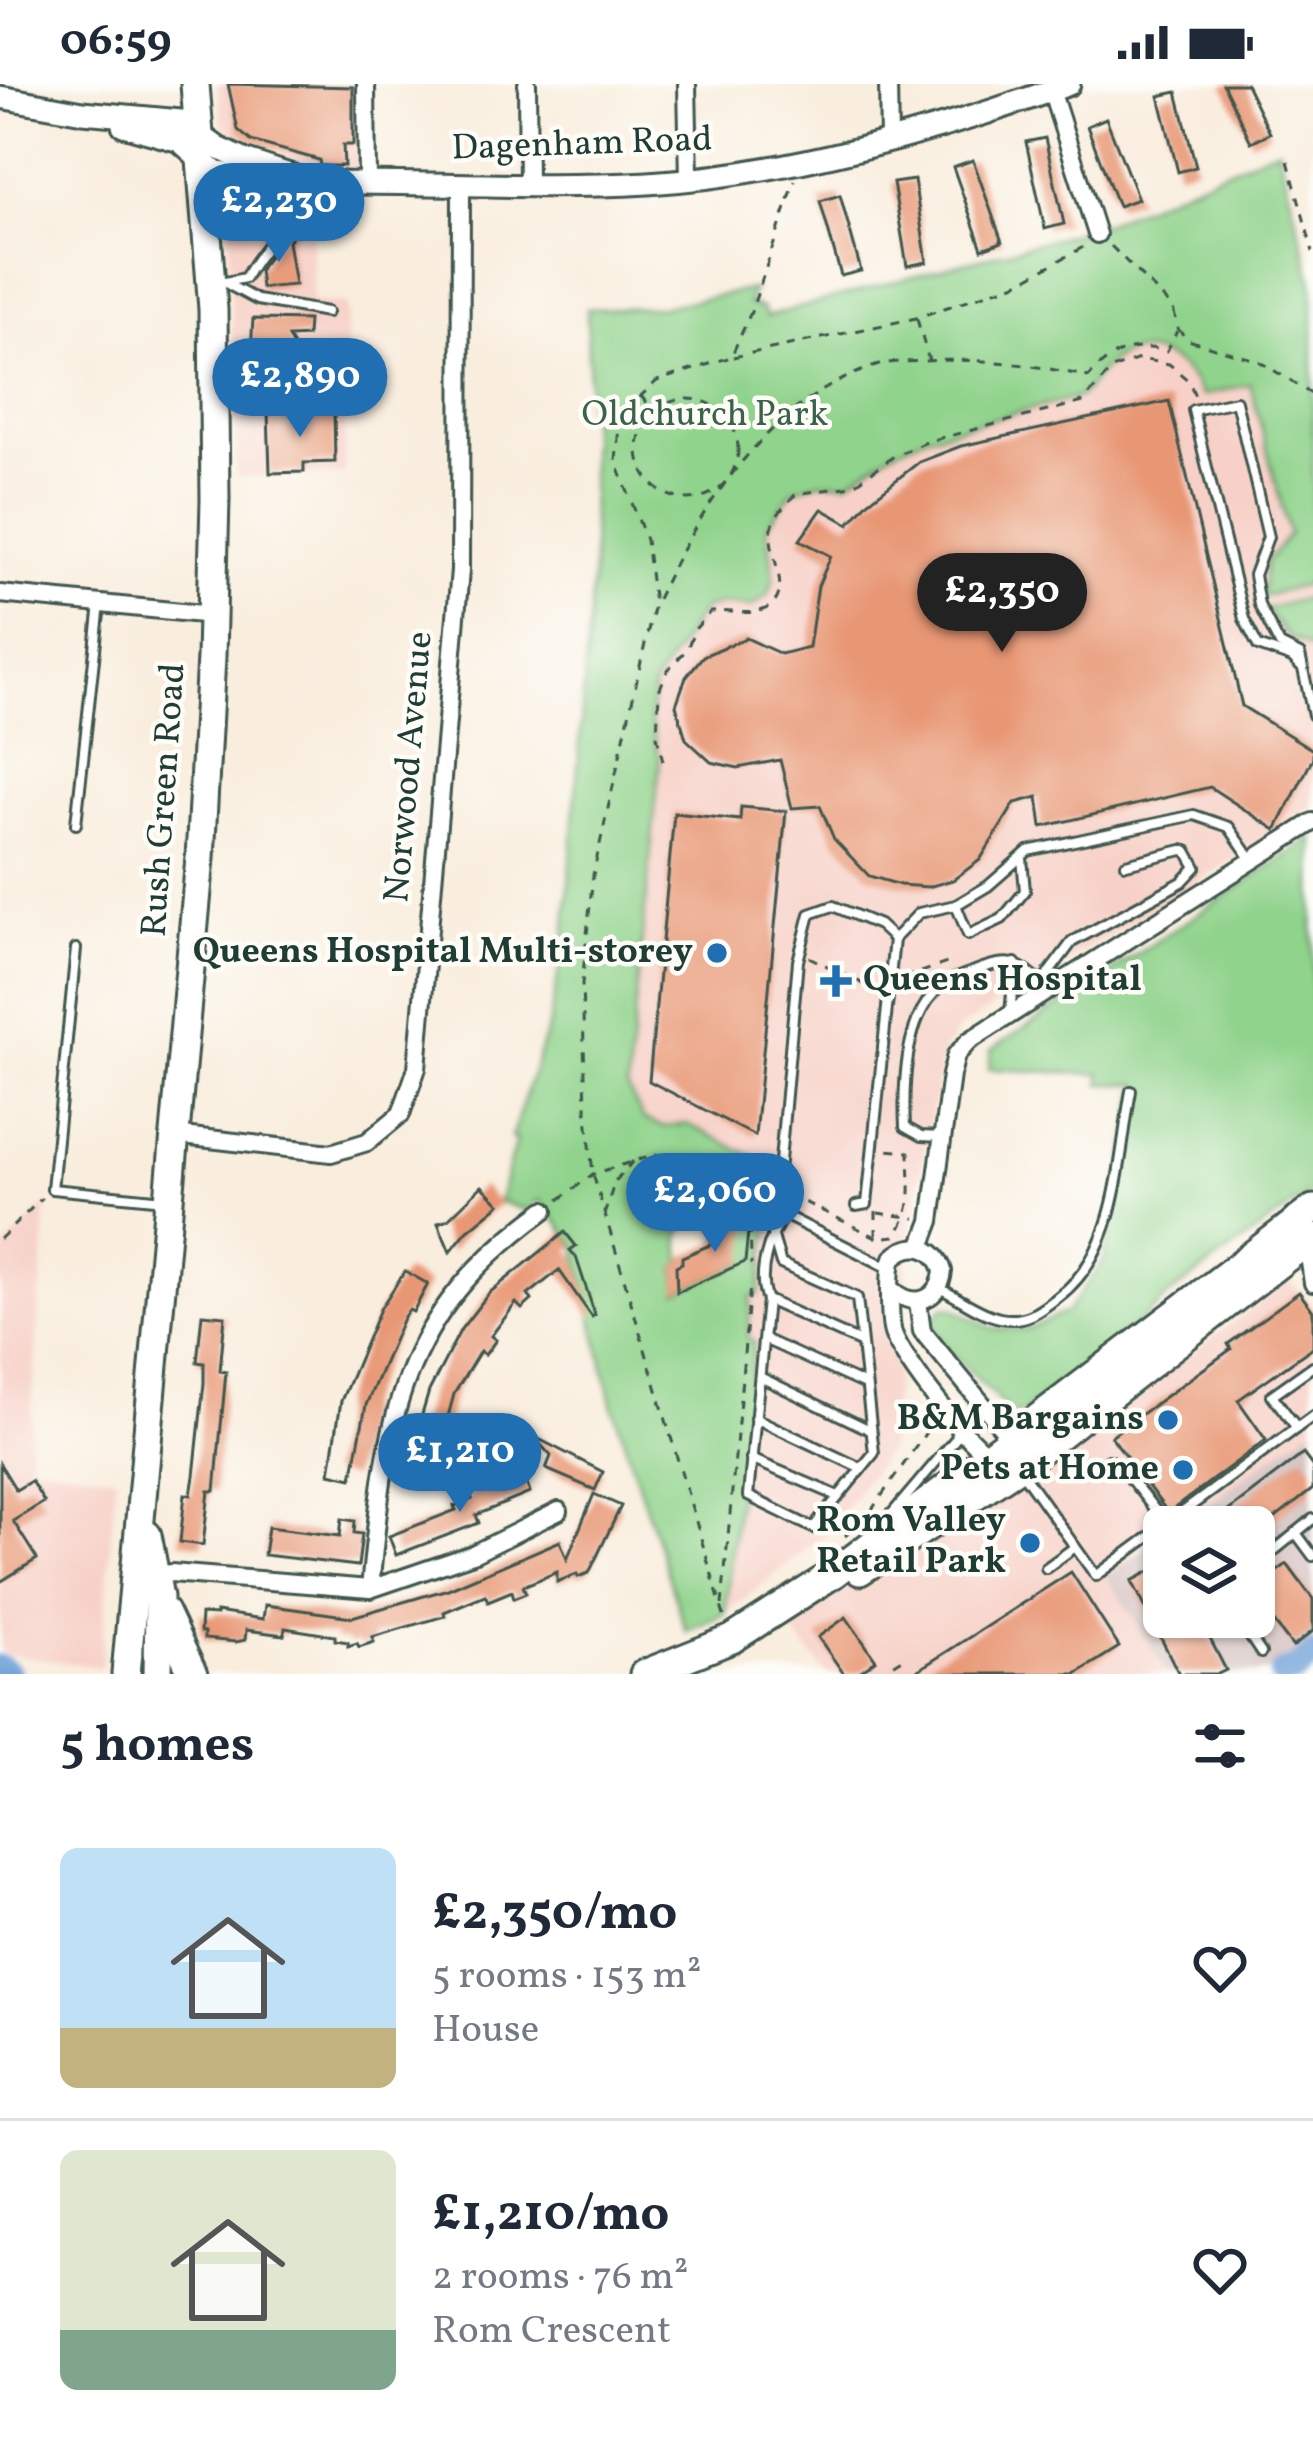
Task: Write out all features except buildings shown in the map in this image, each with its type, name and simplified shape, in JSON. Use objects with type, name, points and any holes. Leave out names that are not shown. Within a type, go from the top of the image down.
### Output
[{"type":"main road","name":"Rush Green Road","points":[[158,1674],[142,1519],[200,858],[220,284],[206,238],[200,161],[185,134],[192,84]]},
{"type":"main road","points":[[644,1674],[732,1639],[854,1558],[1313,1209]]},
{"type":"main road","points":[[790,1601],[873,1566],[1018,1467],[1313,1238]]},
{"type":"main road","name":"Rush Green Road","points":[[126,1674],[149,1584]]},
{"type":"main road","name":"Rush Green Road","points":[[149,1584],[193,1674]]},
{"type":"street","points":[[137,117],[166,109],[192,84]]},
{"type":"street","points":[[366,84],[367,183]]},
{"type":"street","points":[[526,84],[528,184]]},
{"type":"street","points":[[687,84],[688,179]]},
{"type":"street","points":[[888,84],[889,140]]},
{"type":"street","points":[[1060,87],[1096,234]]},
{"type":"street","name":"Dagenham Road","points":[[200,161],[216,173],[258,179],[528,184],[688,179],[889,140],[1060,87]]},
{"type":"street","name":"Dagenham Road","points":[[0,97],[185,134],[302,178]]},
{"type":"street","name":"Dagenham Road","points":[[83,112],[172,119],[185,134]]},
{"type":"street","name":"Dagenham Road","points":[[200,161],[231,155]]},
{"type":"street","points":[[206,238],[220,200],[235,187],[258,179]]},
{"type":"street","name":"Norwood Avenue","points":[[174,1135],[332,1153],[367,1142],[401,1114],[417,1068],[460,569],[461,184]]},
{"type":"street","points":[[0,594],[212,615]]},
{"type":"street","points":[[922,1247],[931,1221],[956,1055],[969,1041],[1051,987],[1081,957],[1252,862],[1313,822]]},
{"type":"street","points":[[370,1589],[381,1466],[410,1366],[440,1313],[502,1241],[545,1210]]},
{"type":"street","points":[[894,1291],[918,1301],[930,1298],[939,1288],[941,1263],[922,1247]]},
{"type":"street","points":[[922,1247],[901,1251],[889,1268],[893,1334],[955,1424],[987,1456],[1018,1467]]},
{"type":"street","points":[[1313,1248],[1313,1283]]},
{"type":"street","points":[[918,1301],[922,1331],[1012,1436],[1018,1467]]},
{"type":"street","points":[[149,1584],[171,1573],[370,1589],[473,1554],[559,1511]]},
{"type":"lane","points":[[220,284],[245,278],[298,203],[302,178]]},
{"type":"lane","points":[[220,284],[271,304],[327,312]]},
{"type":"lane","points":[[1300,667],[1292,658],[1258,646],[1244,619],[1192,410],[1236,401],[1268,537],[1253,575],[1259,605],[1280,644],[1300,655],[1313,715]]},
{"type":"lane","points":[[76,824],[100,602]]},
{"type":"lane","points":[[856,1206],[866,1204],[894,939],[919,913],[956,905],[988,886],[1028,851],[1195,815],[1229,827],[1252,862]]},
{"type":"lane","points":[[1051,987],[1048,974],[1072,942],[1182,882],[1196,867],[1187,850],[1126,864]]},
{"type":"lane","points":[[956,905],[968,935],[1002,919],[1025,891],[1022,857]]},
{"type":"lane","points":[[772,1234],[781,1264],[857,1298],[874,1453],[813,1528],[748,1496],[767,1300],[762,1288],[772,1234],[784,1215],[778,1183],[798,961],[810,914],[832,906],[879,925],[894,939]]},
{"type":"lane","points":[[1081,957],[1086,938]]},
{"type":"lane","points":[[76,949],[52,1189],[167,1201]]},
{"type":"lane","points":[[944,1138],[921,1136],[905,1127],[909,1044],[932,994],[951,980],[999,961],[1015,962],[1051,987]]},
{"type":"lane","points":[[1010,1013],[1015,962]]},
{"type":"lane","points":[[939,1288],[997,1318],[1042,1313],[1072,1290],[1090,1266],[1104,1233],[1131,1091]]},
{"type":"lane","points":[[784,1215],[889,1268]]},
{"type":"lane","points":[[767,1300],[862,1342]]},
{"type":"lane","points":[[764,1339],[866,1385]]},
{"type":"lane","points":[[1297,1428],[1272,1395],[1313,1366]]},
{"type":"lane","points":[[760,1377],[871,1430]]},
{"type":"lane","points":[[1191,1506],[1313,1416]]},
{"type":"lane","points":[[755,1418],[861,1468]]},
{"type":"lane","points":[[854,1558],[957,1436],[955,1424]]},
{"type":"lane","points":[[751,1459],[838,1496]]},
{"type":"lane","points":[[1108,1460],[1118,1463],[1149,1506]]},
{"type":"lane","points":[[1018,1467],[1096,1576],[1143,1541]]},
{"type":"lane","points":[[1275,1550],[1313,1519]]},
{"type":"lane","points":[[1296,1533],[1313,1556]]},
{"type":"lane","points":[[1046,1568],[1075,1547]]},
{"type":"lane","points":[[1251,1638],[1261,1653]]},
{"type":"path","points":[[731,358],[796,179],[795,161]]},
{"type":"path","points":[[1288,161],[1313,252]]},
{"type":"path","points":[[654,604],[646,540],[616,461],[620,416],[657,381],[731,358],[916,318],[1022,281],[1082,250],[1096,234],[1173,308],[1178,329],[1188,340],[1258,361],[1313,395]]},
{"type":"path","points":[[916,318],[929,361]]},
{"type":"path","points":[[732,1639],[604,1216],[593,1174],[586,1106],[582,984],[593,874],[654,604],[685,539],[729,478],[789,413],[829,387],[881,364],[986,358],[1089,377],[1117,352],[1147,346],[1167,350],[1178,329]]},
{"type":"path","points":[[663,761],[656,707],[667,670],[711,612],[758,612],[774,601],[781,585],[771,535],[775,519],[796,494],[852,486],[894,456],[929,441],[1083,402],[1112,369],[1139,359],[1157,360],[1179,370],[1189,381],[1198,409]]},
{"type":"path","points":[[1299,386],[1313,382]]},
{"type":"path","points":[[641,396],[654,413]]},
{"type":"path","points":[[683,399],[714,406],[727,417],[738,447],[729,478],[703,497],[686,499],[656,487],[639,459],[639,442],[654,413],[683,399]]},
{"type":"path","points":[[807,957],[882,993]]},
{"type":"path","points":[[899,980],[947,963],[948,970]]},
{"type":"path","points":[[545,1210],[593,1174],[634,1160],[678,1155],[701,1158],[726,1174],[778,1183]]},
{"type":"path","points":[[604,1216],[615,1181],[634,1160]]},
{"type":"path","points":[[711,1223],[717,1191],[726,1174]]},
{"type":"path","points":[[722,1606],[750,1317],[750,1208],[735,1174]]},
{"type":"path","points":[[0,1239],[52,1189]]},
{"type":"path","points":[[876,1213],[931,1221]]},
{"type":"path","points":[[879,1674],[904,1658]]},
{"type":"shaded area","points":[[218,84],[365,84],[359,167],[294,159],[239,142],[222,124]]},
{"type":"shaded area","points":[[251,192],[312,203],[312,301],[347,304],[344,474],[236,477],[228,211]]},
{"type":"shaded area","name":"Queens Hospital","points":[[1153,352],[1190,372],[1250,383],[1289,534],[1267,561],[1262,596],[1305,585],[1313,572],[1313,600],[1309,597],[1285,635],[1313,650],[1313,806],[1231,862],[959,1028],[943,1053],[912,1220],[888,1450],[828,1532],[725,1614],[754,1343],[748,1339],[760,1218],[687,1124],[663,1127],[642,1119],[627,1087],[660,761],[650,719],[654,684],[703,609],[722,604],[751,606],[774,578],[767,527],[793,490],[818,482],[849,482],[891,452],[928,435],[1079,397],[1096,384],[1110,362]]},
{"type":"shaded area","points":[[47,1203],[28,1464],[116,1476],[101,1667],[6,1654],[0,1648],[0,1254]]},
{"type":"shaded area","name":"Rom Valley Retail Park","points":[[1289,1280],[1313,1309],[1313,1427],[1204,1506],[1143,1506],[1143,1541],[1108,1575],[1168,1674],[827,1674],[789,1627],[1106,1418]]},
{"type":"shaded area","points":[[1313,1427],[1313,1639],[1282,1667],[1258,1674],[1168,1674],[1146,1638],[1275,1638],[1275,1506],[1204,1506]]},
{"type":"shaded area","points":[[1143,1550],[1143,1634],[1107,1576]]},
{"type":"green space","name":"Oldchurch Park","points":[[1278,148],[1313,283],[1313,572],[1306,585],[1261,597],[1267,561],[1289,534],[1250,384],[1202,396],[1176,364],[1139,351],[1112,361],[1079,397],[928,435],[891,452],[848,482],[818,482],[793,490],[767,527],[774,578],[768,595],[751,607],[722,604],[703,609],[654,684],[650,719],[660,761],[627,1087],[643,1119],[663,1127],[687,1124],[756,1158],[751,1204],[770,1224],[759,1294],[751,1297],[748,1339],[754,1342],[725,1614],[686,1631],[612,1403],[576,1246],[540,1200],[524,1210],[499,1201],[516,1140],[511,1138],[549,1024],[565,939],[593,564],[587,309],[661,307],[753,289],[748,304],[763,309],[766,317],[1095,227]],"holes":[[[721,1219],[745,1262],[678,1292],[676,1267],[682,1263],[680,1236],[685,1222],[719,1225]]]},
{"type":"green space","points":[[1309,597],[1313,600],[1313,650],[1285,635],[1265,609]]},
{"type":"green space","points":[[1313,838],[1313,1191],[1172,1293],[1109,1349],[1019,1415],[1009,1411],[947,1348],[931,1324],[943,1307],[993,1329],[1026,1330],[1068,1311],[1104,1261],[1139,1084],[1101,1084],[1101,1074],[989,1069],[991,1050]]},
{"type":"waterway","points":[[1283,1674],[1313,1655]]},
{"type":"waterway","points":[[0,1668],[8,1674]]},
{"type":"place","name":"Queens Hospital Multi-storey","points":[[717,953]]},
{"type":"place","name":"Queens Hospital","points":[[836,981]]},
{"type":"place","name":"B&M Bargains","points":[[1168,1420]]},
{"type":"place","name":"Pets at Home","points":[[1183,1470]]},
{"type":"place","name":"Rom Valley Retail Park","points":[[1030,1543]]}]
